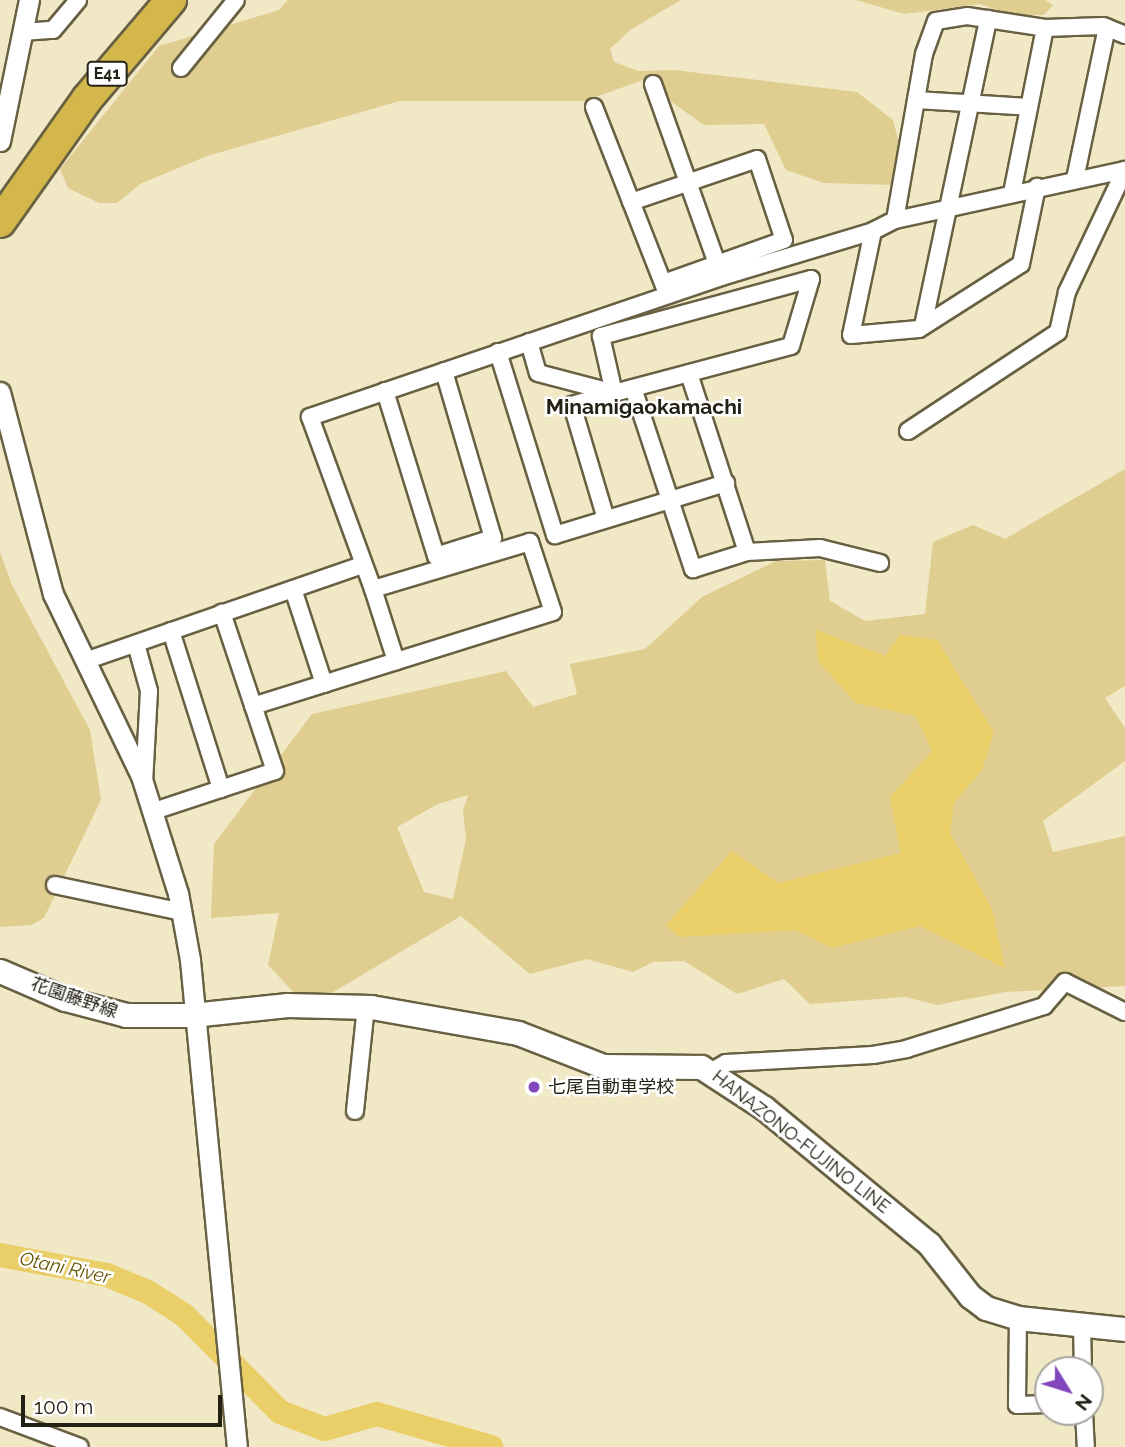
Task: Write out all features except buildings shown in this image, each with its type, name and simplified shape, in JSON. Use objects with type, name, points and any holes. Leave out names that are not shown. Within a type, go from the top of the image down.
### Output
[{"type":"highway","name":"E41","points":[[0,222],[48,152],[170,0]]},
{"type":"main road","name":"花園藤野線","points":[[0,971],[65,999],[126,1015],[192,1015]]},
{"type":"main road","name":"HANAZONO-FUJINO LINE","points":[[192,1015],[287,1005],[366,1006],[518,1033],[603,1066],[688,1066],[712,1071],[929,1244],[970,1296],[986,1308],[1018,1318],[1125,1329]]},
{"type":"street","points":[[0,141],[29,0]]},
{"type":"street","points":[[22,32],[53,30],[78,0]]},
{"type":"street","points":[[181,68],[236,0]]},
{"type":"street","points":[[895,220],[924,54],[936,21],[967,16],[1045,28],[1107,27],[1125,34]]},
{"type":"street","points":[[923,326],[988,19]]},
{"type":"street","points":[[1075,178],[1107,27]]},
{"type":"street","points":[[1012,193],[1045,28]]},
{"type":"street","points":[[653,83],[717,264]]},
{"type":"street","points":[[916,100],[1029,107]]},
{"type":"street","points":[[594,107],[665,289]]},
{"type":"street","points":[[396,661],[373,589],[310,417],[529,342],[665,289],[717,264],[784,240],[757,159],[631,202]]},
{"type":"street","points":[[665,289],[873,231],[895,220],[1075,178],[1125,170]]},
{"type":"street","points":[[908,431],[1058,332],[1067,292],[1125,170]]},
{"type":"street","points":[[873,231],[851,335],[923,326],[1021,264],[1037,187]]},
{"type":"street","points":[[572,405],[791,346],[811,279],[601,336],[614,393]]},
{"type":"street","points":[[529,342],[538,373],[614,393]]},
{"type":"street","points":[[498,352],[555,534],[726,483]]},
{"type":"street","points":[[385,391],[436,556],[493,538],[444,371]]},
{"type":"street","points":[[689,373],[747,552]]},
{"type":"street","points":[[565,380],[607,519]]},
{"type":"street","points":[[633,388],[693,569],[747,552],[820,548],[880,563]]},
{"type":"street","points":[[0,392],[53,594],[144,783],[181,912],[237,1447]]},
{"type":"street","points":[[253,706],[553,612],[530,542],[373,589]]},
{"type":"street","points":[[85,661],[362,565]]},
{"type":"street","points":[[293,589],[324,684]]},
{"type":"street","points":[[153,811],[275,771],[222,614]]},
{"type":"street","points":[[171,631],[221,789]]},
{"type":"street","points":[[136,643],[149,691],[144,783]]},
{"type":"street","points":[[55,885],[181,912]]},
{"type":"street","points":[[712,1071],[726,1063],[873,1055],[906,1049],[1044,1006],[1065,982],[1125,1012]]},
{"type":"street","points":[[355,1111],[366,1006]]},
{"type":"street","points":[[1018,1318],[1017,1405],[1034,1404]]},
{"type":"street","points":[[1082,1326],[1083,1356]]},
{"type":"street","points":[[0,1417],[80,1447]]},
{"type":"street","points":[[1085,1426],[1086,1447]]},
{"type":"shaded area","points":[[288,0],[681,0],[630,30],[610,49],[614,62],[638,71],[674,70],[857,92],[893,120],[905,165],[895,185],[824,183],[786,170],[764,124],[704,125],[669,100],[649,78],[584,101],[400,101],[207,156],[140,184],[117,203],[99,203],[68,188],[60,169],[159,46],[279,10]]},
{"type":"shaded area","points":[[856,0],[1045,0],[1053,5],[1044,15],[1011,15],[980,4],[904,14]]},
{"type":"shaded area","points":[[1125,469],[1125,686],[1105,698],[1125,728],[1125,761],[1043,821],[1053,852],[1125,836],[1125,986],[1005,992],[937,1005],[906,997],[810,1004],[784,979],[737,994],[684,961],[653,962],[633,972],[587,959],[530,974],[461,916],[330,994],[299,998],[268,965],[279,913],[211,918],[214,844],[312,714],[506,671],[533,707],[577,694],[570,664],[645,649],[702,597],[776,561],[825,560],[830,601],[865,621],[925,614],[933,542],[973,525],[1005,539]],"holes":[[[468,795],[463,810],[466,839],[453,899],[424,892],[397,827],[438,804]]]},
{"type":"shaded area","points":[[0,552],[12,585],[90,730],[101,800],[44,918],[31,925],[0,927]]},
{"type":"shaded area","points":[[816,630],[885,656],[900,635],[937,640],[994,732],[982,770],[954,803],[950,833],[992,909],[1005,968],[920,926],[832,948],[796,930],[679,937],[666,925],[732,851],[778,883],[901,853],[890,797],[932,751],[916,716],[856,703],[818,661]]},
{"type":"waterway","name":"Otani River","points":[[0,1255],[107,1275],[148,1292],[184,1315],[280,1412],[325,1429],[377,1414],[491,1447]]},
{"type":"place","name":"七尾自動車学校","points":[[534,1087]]},
{"type":"district","name":"Minamigaokamachi","points":[[644,407]]}]
